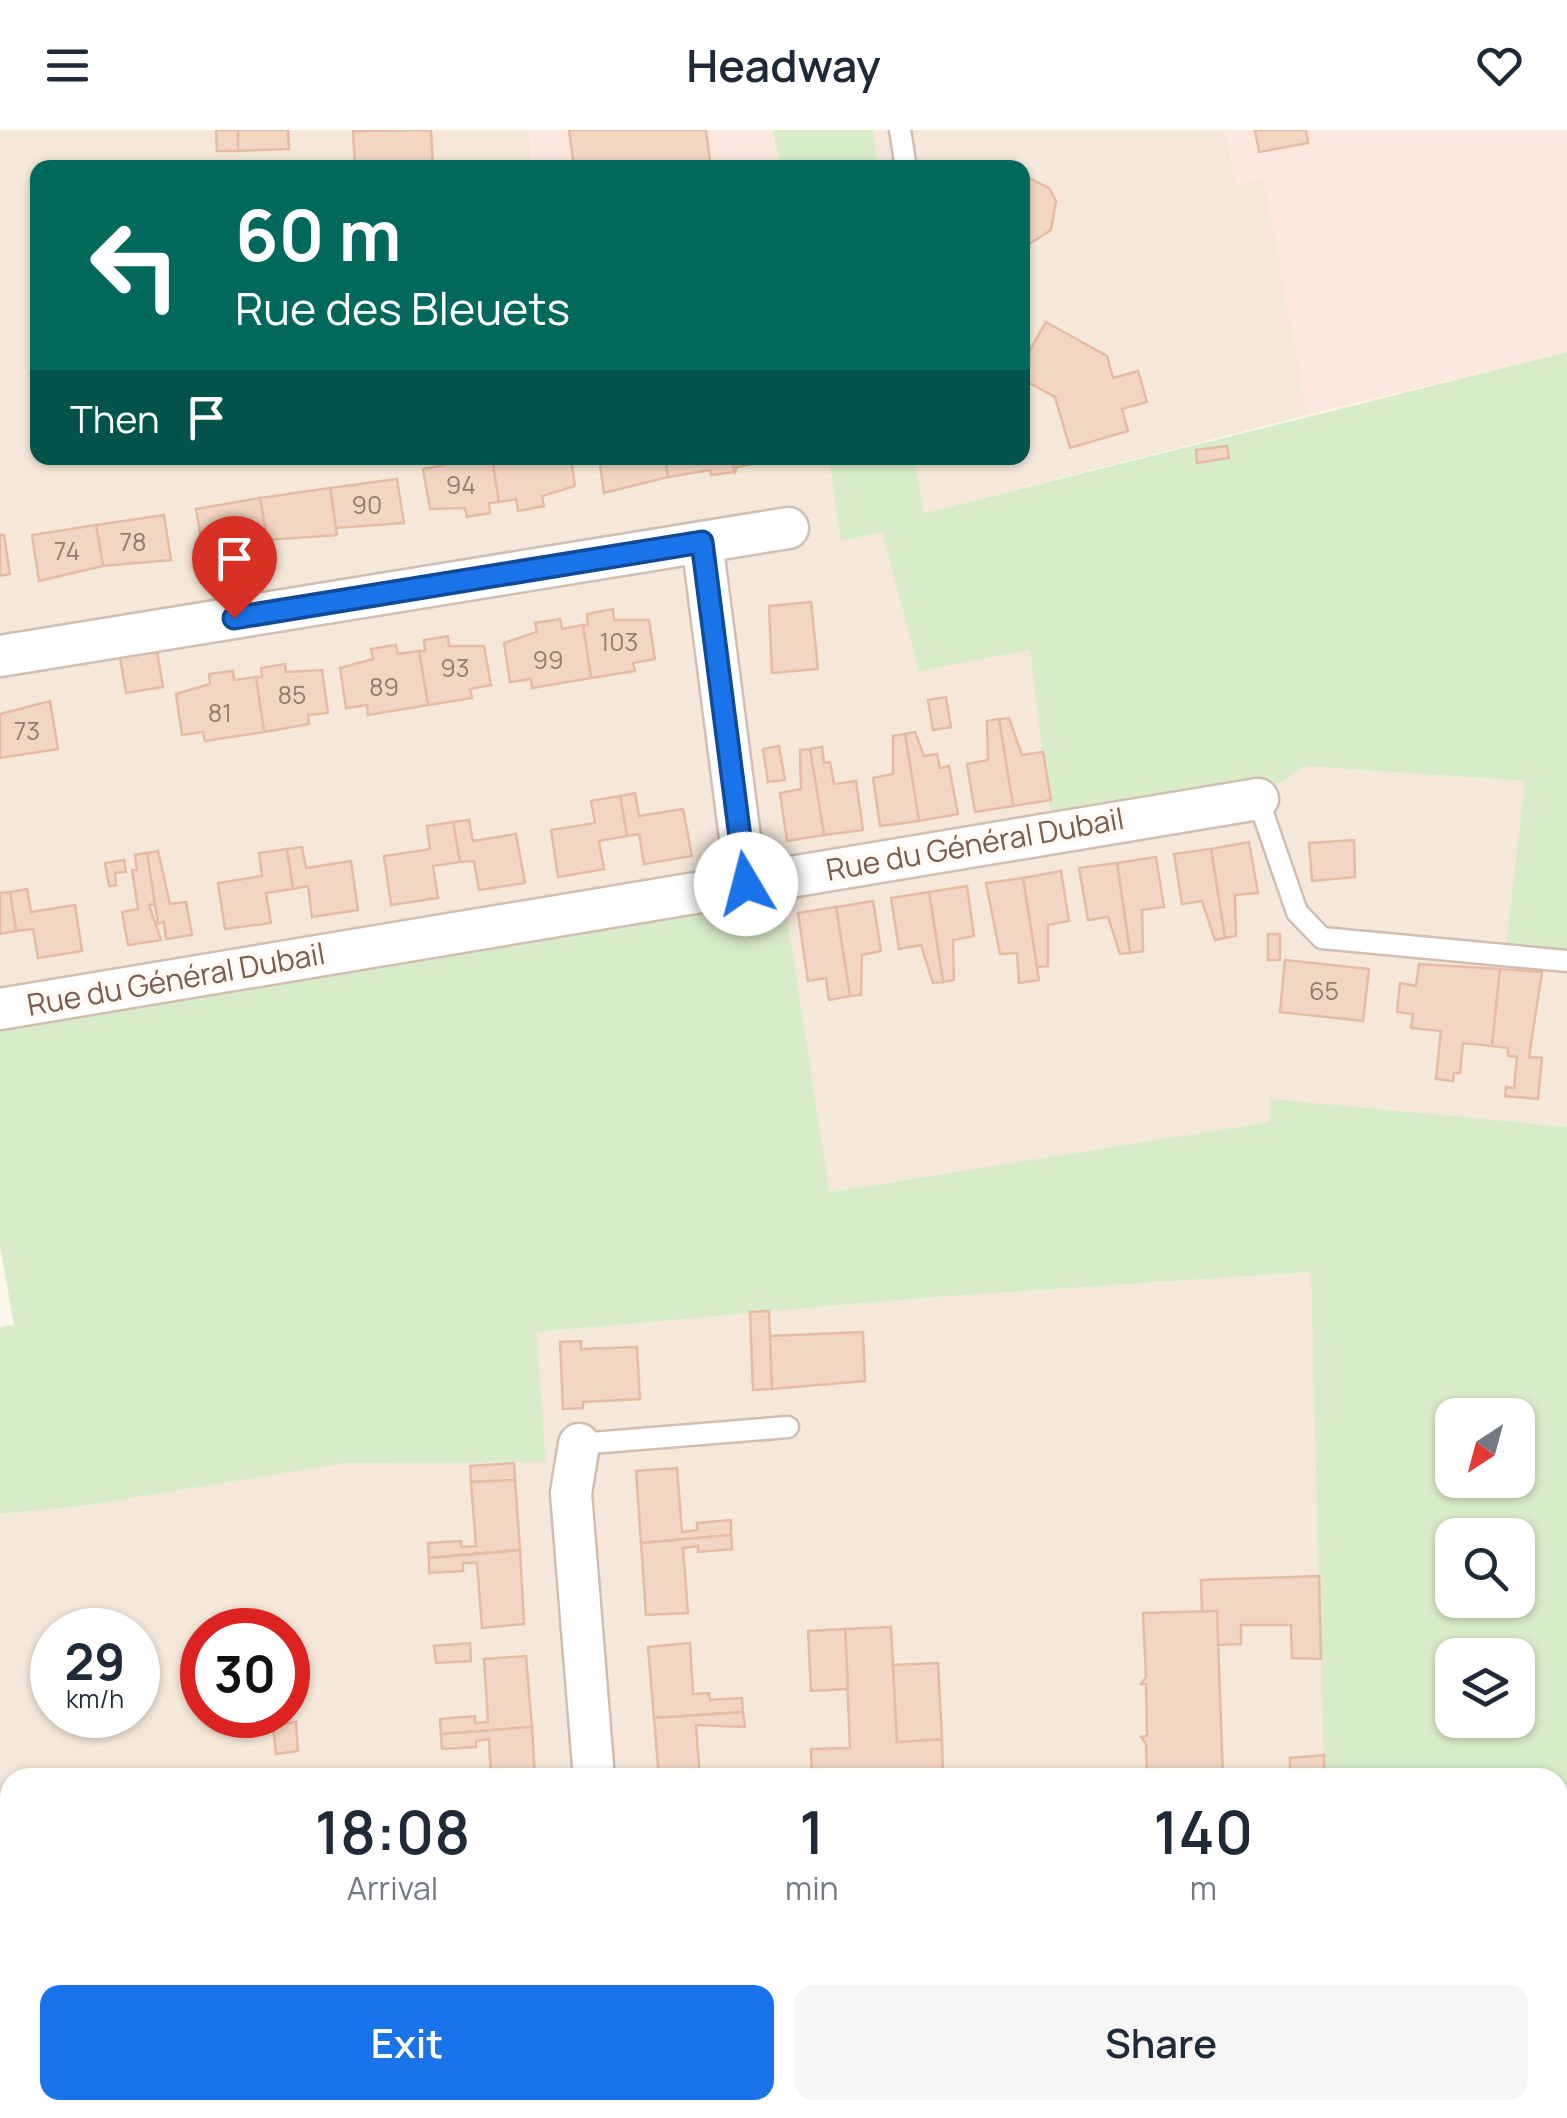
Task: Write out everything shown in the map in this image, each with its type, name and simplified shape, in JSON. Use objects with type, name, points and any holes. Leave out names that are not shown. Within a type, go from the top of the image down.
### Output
[{"type":"street","points":[[0,656],[788,528]]},
{"type":"street","points":[[702,542],[746,884]]},
{"type":"street","name":"Rue du Général Dubail","points":[[0,1009],[1258,798]]},
{"type":"street","points":[[579,1444],[572,1493],[593,1768]]},
{"type":"lane","points":[[900,130],[905,160]]},
{"type":"lane","name":"Rue du Général Dubail","points":[[1258,798],[1297,912],[1322,938],[1567,961]]},
{"type":"lane","points":[[579,1444],[788,1427]]},
{"type":"shaded area","points":[[0,130],[530,130],[532,160],[30,160],[30,465],[830,465],[841,540],[882,532],[919,670],[1030,650],[1052,830],[1258,799],[1304,766],[1525,781],[1505,952],[1567,961],[1567,1127],[1271,1100],[1271,1122],[828,1192],[781,879],[0,1009]]},
{"type":"shaded area","points":[[530,130],[773,130],[779,160],[532,160]]},
{"type":"shaded area","points":[[873,130],[1226,130],[1236,185],[1264,178],[1308,415],[922,513],[916,465],[1030,465],[1030,160],[877,160]]},
{"type":"shaded area","points":[[1226,130],[1567,130],[1567,352],[1308,415],[1264,179],[1236,185]]},
{"type":"shaded area","points":[[1312,1272],[1324,1768],[0,1768],[0,1514],[90,1505],[345,1463],[546,1462],[535,1332],[922,1298]]},
{"type":"green space","points":[[773,130],[873,130],[877,160],[779,160]]},
{"type":"green space","points":[[1567,352],[1567,961],[1505,953],[1525,781],[1304,766],[1258,799],[1052,830],[1030,650],[919,671],[882,532],[841,541],[830,465],[916,465],[923,513]]},
{"type":"green space","points":[[781,878],[829,1192],[1270,1122],[1271,1099],[1567,1127],[1567,1768],[1324,1768],[1311,1272],[922,1298],[536,1332],[546,1462],[345,1463],[90,1505],[0,1514],[0,1327],[14,1325],[0,1246],[0,1009]]},
{"type":"building","points":[[216,130],[238,130],[238,151],[217,151]]},
{"type":"building","points":[[238,130],[288,130],[289,149],[238,151]]},
{"type":"building","points":[[431,130],[433,160],[355,160],[353,131]]},
{"type":"building","points":[[569,130],[706,130],[710,160],[573,160]]},
{"type":"building","points":[[1255,130],[1306,130],[1308,143],[1259,152]]},
{"type":"building","points":[[1030,178],[1049,188],[1056,201],[1051,230],[1030,243]]},
{"type":"building","points":[[1046,322],[1107,356],[1113,378],[1138,371],[1147,402],[1122,409],[1128,431],[1070,448],[1055,397],[1030,383],[1030,350]]},
{"type":"building","points":[[1227,446],[1229,458],[1197,463],[1196,450]]},
{"type":"building","points":[[493,465],[499,502],[489,503],[490,513],[467,517],[465,508],[430,509],[423,469]]},
{"type":"building","points":[[493,465],[572,465],[575,486],[542,496],[544,506],[518,511],[516,499],[499,502]]},
{"type":"building","points":[[600,465],[666,465],[668,477],[604,493]]},
{"type":"building","points":[[666,465],[734,465],[735,472],[711,475],[710,470],[668,477]]},
{"type":"building","points":[[397,479],[404,523],[336,528],[330,488]]},
{"type":"building","points":[[330,488],[337,535],[267,540],[260,498]]},
{"type":"building","points":[[260,498],[267,540],[228,546],[229,551],[204,555],[196,509]]},
{"type":"building","points":[[164,515],[171,560],[103,566],[96,525]]},
{"type":"building","points":[[96,525],[103,566],[39,581],[32,535]]},
{"type":"building","points":[[0,535],[4,535],[10,574],[0,576]]},
{"type":"building","points":[[811,602],[818,669],[772,673],[769,606]]},
{"type":"building","points":[[613,609],[614,620],[649,620],[655,659],[633,663],[635,671],[591,678],[583,625],[588,625],[587,614]]},
{"type":"building","points":[[560,619],[562,629],[583,625],[591,678],[532,688],[531,679],[510,682],[504,643],[537,632],[535,623]]},
{"type":"building","points":[[448,636],[449,646],[484,646],[491,685],[470,689],[472,698],[428,705],[419,651],[425,651],[424,640]]},
{"type":"building","points":[[396,645],[398,654],[419,651],[428,705],[368,715],[367,705],[346,708],[340,668],[373,659],[371,649]]},
{"type":"building","points":[[157,651],[163,687],[126,693],[120,657]]},
{"type":"building","points":[[285,664],[286,672],[322,670],[328,713],[308,715],[309,724],[264,732],[256,677],[262,677],[261,668]]},
{"type":"building","points":[[233,671],[234,680],[256,677],[264,732],[205,741],[203,732],[182,735],[176,694],[210,684],[209,674]]},
{"type":"building","points":[[946,697],[951,727],[933,730],[928,700]]},
{"type":"building","points":[[50,701],[58,749],[0,758],[0,714]]},
{"type":"building","points":[[1009,718],[1022,755],[1043,752],[1051,800],[1013,806],[999,719]]},
{"type":"building","points":[[999,719],[1013,806],[975,812],[967,764],[988,760],[987,721]]},
{"type":"building","points":[[915,732],[924,756],[937,754],[940,768],[949,766],[958,814],[919,821],[905,734]]},
{"type":"building","points":[[905,734],[919,821],[880,826],[873,778],[893,774],[893,736]]},
{"type":"building","points":[[779,746],[785,780],[768,782],[763,749]]},
{"type":"building","points":[[822,747],[824,763],[830,762],[834,784],[856,781],[863,830],[824,835],[810,749]]},
{"type":"building","points":[[810,749],[824,835],[787,841],[780,793],[801,789],[800,750]]},
{"type":"building","points":[[635,793],[639,816],[683,809],[692,856],[644,864],[639,834],[627,836],[620,796]]},
{"type":"building","points":[[620,796],[627,836],[599,841],[604,869],[558,877],[551,830],[595,823],[591,801]]},
{"type":"building","points":[[469,820],[473,841],[516,834],[525,883],[479,890],[474,861],[460,862],[453,822]]},
{"type":"building","points":[[453,822],[460,862],[433,866],[438,898],[391,905],[384,856],[430,849],[427,826]]},
{"type":"building","points":[[1354,840],[1355,877],[1312,881],[1309,843]]},
{"type":"building","points":[[1249,842],[1258,893],[1235,895],[1236,936],[1225,938],[1211,849]]},
{"type":"building","points":[[302,847],[306,868],[351,861],[358,910],[312,917],[308,886],[293,889],[287,849]]},
{"type":"building","points":[[287,849],[293,889],[266,893],[271,923],[225,929],[218,883],[262,876],[259,853]]},
{"type":"building","points":[[1211,849],[1225,938],[1215,940],[1202,901],[1182,904],[1174,854]]},
{"type":"building","points":[[158,851],[170,904],[186,902],[192,935],[166,939],[164,922],[158,924],[147,853]]},
{"type":"building","points":[[147,853],[155,904],[149,905],[161,940],[128,945],[122,912],[138,909],[132,870],[137,870],[135,855]]},
{"type":"building","points":[[1156,857],[1164,907],[1142,910],[1143,951],[1130,953],[1117,863]]},
{"type":"building","points":[[124,860],[126,872],[115,873],[116,885],[109,886],[105,863]]},
{"type":"building","points":[[1117,863],[1130,953],[1120,954],[1108,917],[1088,920],[1079,868]]},
{"type":"building","points":[[1061,871],[1069,921],[1048,925],[1048,966],[1037,967],[1023,878]]},
{"type":"building","points":[[1023,878],[1039,980],[1019,983],[1017,953],[1000,954],[986,883]]},
{"type":"building","points":[[967,886],[974,936],[953,940],[954,980],[943,982],[929,892]]},
{"type":"building","points":[[27,889],[31,912],[75,905],[82,951],[38,958],[33,929],[16,931],[10,892]]},
{"type":"building","points":[[10,892],[16,931],[0,934],[0,893]]},
{"type":"building","points":[[929,892],[943,982],[933,983],[921,945],[899,949],[891,898]]},
{"type":"building","points":[[873,901],[881,951],[862,955],[861,995],[850,996],[836,907]]},
{"type":"building","points":[[836,907],[850,996],[829,1000],[826,978],[808,981],[798,913]]},
{"type":"building","points":[[1268,934],[1280,934],[1280,960],[1268,960]]},
{"type":"building","points":[[1285,960],[1369,969],[1363,1021],[1280,1012]]},
{"type":"building","points":[[1419,964],[1500,969],[1492,1046],[1463,1043],[1460,1073],[1454,1073],[1453,1081],[1436,1079],[1441,1031],[1411,1028],[1413,1014],[1397,1012],[1400,983],[1416,986]]},
{"type":"building","points":[[1500,969],[1542,972],[1529,1057],[1542,1058],[1538,1099],[1505,1096],[1506,1087],[1514,1088],[1517,1057],[1508,1056],[1508,1048],[1492,1046]]},
{"type":"building","points":[[769,1311],[772,1389],[753,1390],[750,1312]]},
{"type":"building","points":[[863,1332],[865,1381],[772,1389],[770,1336]]},
{"type":"building","points":[[581,1341],[581,1349],[637,1347],[640,1399],[583,1402],[583,1408],[563,1409],[560,1342]]},
{"type":"building","points":[[514,1463],[515,1480],[471,1482],[470,1466]]},
{"type":"building","points":[[677,1468],[682,1532],[697,1530],[697,1523],[731,1520],[731,1535],[641,1543],[636,1471]]},
{"type":"building","points":[[515,1480],[520,1550],[429,1558],[428,1543],[461,1541],[461,1547],[476,1546],[471,1482]]},
{"type":"building","points":[[731,1535],[732,1549],[698,1552],[698,1546],[683,1548],[688,1613],[646,1615],[641,1543]]},
{"type":"building","points":[[520,1550],[524,1624],[482,1628],[477,1563],[463,1563],[463,1571],[429,1573],[429,1558]]},
{"type":"building","points":[[1319,1576],[1321,1659],[1292,1658],[1291,1625],[1241,1625],[1241,1644],[1218,1645],[1217,1611],[1202,1612],[1201,1580]]},
{"type":"building","points":[[1217,1611],[1223,1768],[1147,1768],[1146,1744],[1141,1737],[1147,1736],[1146,1684],[1141,1684],[1146,1677],[1143,1613]]},
{"type":"building","points":[[891,1627],[897,1742],[942,1739],[943,1768],[812,1768],[811,1749],[850,1748],[845,1629]]},
{"type":"building","points":[[845,1629],[848,1689],[811,1691],[808,1631]]},
{"type":"building","points":[[470,1643],[471,1661],[436,1663],[434,1646]]},
{"type":"building","points":[[690,1643],[693,1694],[709,1693],[710,1700],[742,1698],[743,1712],[654,1718],[648,1647]]},
{"type":"building","points":[[526,1656],[532,1727],[441,1734],[440,1719],[475,1716],[475,1723],[488,1722],[484,1659]]},
{"type":"building","points":[[938,1663],[942,1739],[897,1742],[893,1665]]},
{"type":"building","points":[[743,1712],[745,1727],[696,1725],[699,1768],[658,1768],[654,1718]]},
{"type":"building","points":[[532,1727],[534,1768],[490,1768],[489,1739],[476,1741],[476,1747],[442,1749],[441,1734]]},
{"type":"building","points":[[274,1738],[297,1738],[298,1751],[276,1754]]},
{"type":"building","points":[[1324,1755],[1324,1768],[1290,1768],[1290,1758]]},
{"type":"route","points":[[234,618],[702,542],[746,884]]}]
